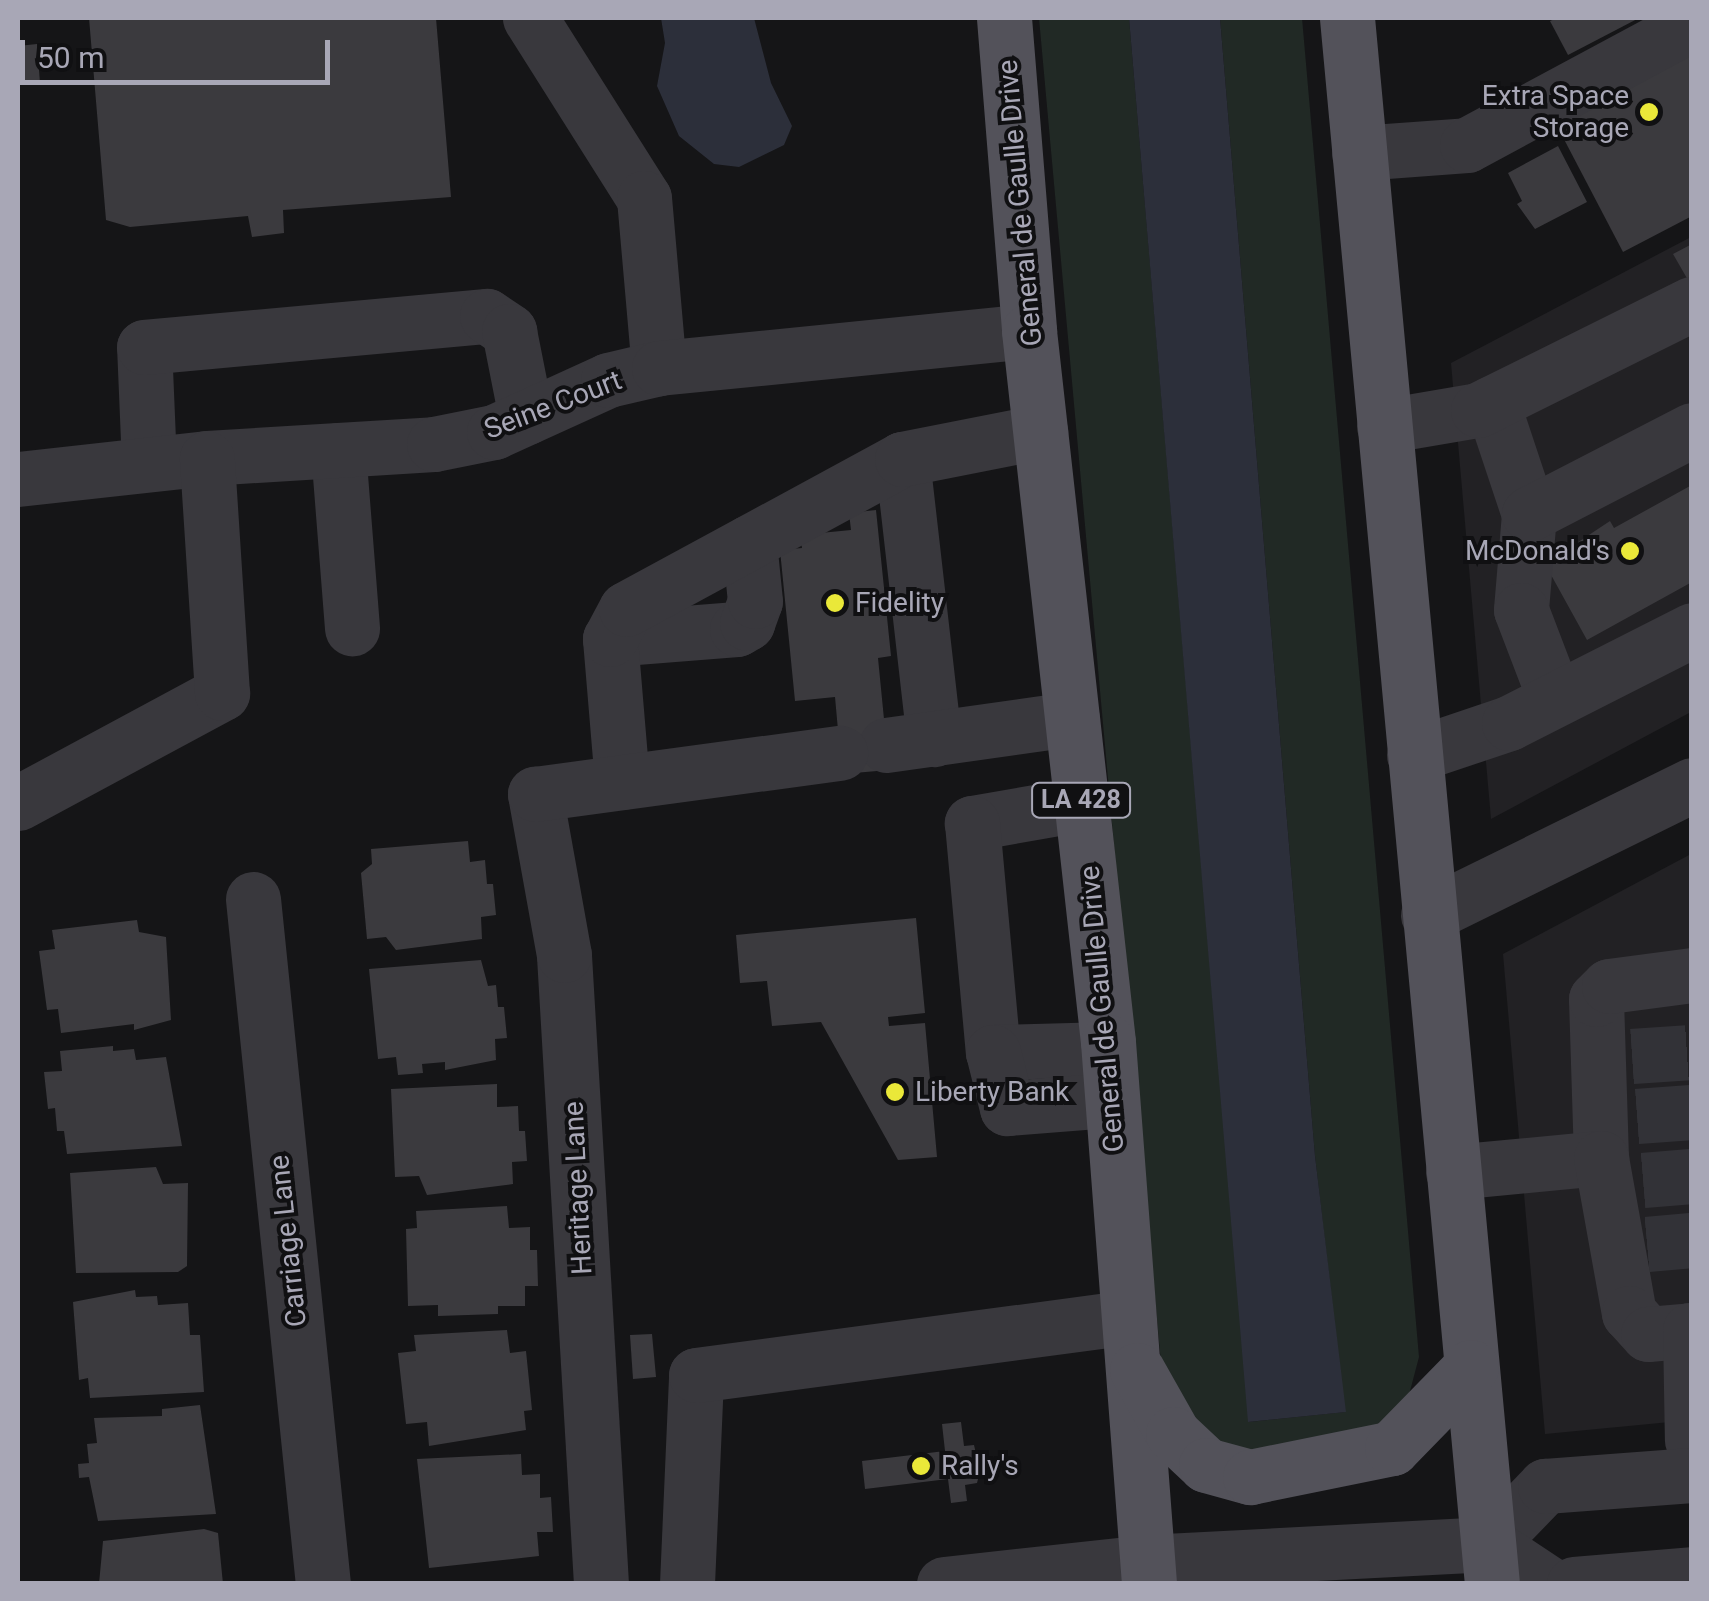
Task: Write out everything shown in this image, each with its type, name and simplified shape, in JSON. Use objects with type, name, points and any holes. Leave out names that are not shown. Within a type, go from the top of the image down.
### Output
[{"type":"main road","name":"General de Gaulle Drive","points":[[1004,18],[1029,331],[1110,1075],[1148,1573]]},
{"type":"main road","points":[[1347,18],[1490,1564]]},
{"type":"main road","points":[[1130,1338],[1174,1434],[1206,1465],[1250,1477],[1392,1448],[1471,1366]]},
{"type":"street","points":[[530,18],[644,198],[659,368]]},
{"type":"street","points":[[1359,153],[1467,145],[1692,24]]},
{"type":"street","points":[[1384,426],[1492,403],[1692,304]]},
{"type":"street","points":[[149,464],[144,347],[487,316],[509,331],[526,417]]},
{"type":"street","name":"Seine Court","points":[[18,478],[206,458],[434,444],[494,432],[608,380],[659,368],[1029,331]]},
{"type":"street","points":[[1492,403],[1529,514],[1521,610],[1555,699]]},
{"type":"street","points":[[1529,514],[1692,430]]},
{"type":"street","points":[[1040,432],[902,459],[626,609],[610,640],[622,782],[1072,719]]},
{"type":"street","points":[[338,450],[352,628]]},
{"type":"street","points":[[18,803],[222,693],[206,458]]},
{"type":"street","points":[[887,745],[902,459]]},
{"type":"street","points":[[1414,755],[1510,722],[1692,630]]},
{"type":"street","name":"Heritage Lane","points":[[601,1584],[564,955],[535,794],[622,782]]},
{"type":"street","points":[[1428,916],[1692,785]]},
{"type":"street","points":[[1081,804],[972,822],[993,1052],[1110,1075]]},
{"type":"street","name":"Carriage Lane","points":[[254,899],[323,1584]]},
{"type":"street","points":[[1692,975],[1609,986],[1596,999],[1615,1058],[1617,1152],[1632,1245],[1629,1313],[1648,1334],[1691,1330],[1692,1440]]},
{"type":"street","points":[[1453,1172],[1617,1152]]},
{"type":"street","points":[[688,1584],[696,1376],[1130,1338]]},
{"type":"street","points":[[1490,1564],[1545,1486],[1692,1475]]},
{"type":"street","points":[[944,1584],[1148,1573],[1490,1564],[1549,1584]]},
{"type":"street","points":[[1574,1584],[1692,1574]]},
{"type":"shaded area","points":[[661,18],[754,18],[771,83],[792,126],[784,145],[739,167],[714,164],[679,136],[657,86],[665,43]]},
{"type":"shaded area","points":[[1039,18],[1129,18],[1249,1422],[1345,1412],[1315,1156],[1220,18],[1302,18],[1419,1357],[1405,1410],[1360,1438],[1232,1452],[1190,1423],[1162,1374]]},
{"type":"shaded area","points":[[1129,18],[1220,18],[1315,1156],[1346,1412],[1248,1422]]},
{"type":"shaded area","points":[[1691,237],[1691,712],[1491,819],[1451,363]]},
{"type":"shaded area","points":[[1691,854],[1691,1420],[1545,1434],[1503,954]]},
{"type":"building","points":[[89,18],[436,18],[451,197],[283,210],[284,233],[252,237],[248,216],[130,227],[106,220]]},
{"type":"building","points":[[1639,18],[1568,55],[1550,21]]},
{"type":"building","points":[[37,44],[40,83],[18,85],[18,46]]},
{"type":"building","points":[[1692,54],[1692,216],[1623,252],[1556,124]]},
{"type":"building","points":[[1558,146],[1587,202],[1535,229],[1517,204],[1522,201],[1508,173]]},
{"type":"building","points":[[1692,244],[1692,287],[1673,254]]},
{"type":"building","name":"McDonald's","points":[[1690,486],[1692,582],[1587,640],[1545,564],[1610,521],[1614,528]]},
{"type":"building","name":"Fidelity","points":[[876,510],[891,656],[878,658],[889,770],[842,774],[835,697],[795,701],[780,550],[802,548],[800,535],[851,530],[849,513]]},
{"type":"building","points":[[468,841],[470,862],[485,860],[487,884],[493,884],[496,915],[481,917],[482,939],[396,950],[386,937],[367,939],[361,873],[372,864],[371,849]]},
{"type":"building","name":"Liberty Bank","points":[[916,918],[925,1013],[888,1017],[889,1026],[925,1023],[937,1157],[898,1160],[821,1022],[772,1026],[767,981],[740,983],[736,935]]},
{"type":"building","points":[[137,920],[139,932],[166,937],[171,1020],[134,1030],[134,1024],[61,1033],[58,1009],[47,1010],[39,951],[55,949],[52,930]]},
{"type":"building","points":[[481,960],[488,986],[496,985],[498,1007],[504,1007],[507,1038],[495,1039],[496,1060],[445,1070],[445,1062],[422,1064],[423,1073],[398,1075],[396,1057],[378,1059],[369,969]]},
{"type":"building","points":[[113,1046],[113,1051],[134,1049],[136,1060],[166,1057],[182,1146],[67,1154],[64,1131],[57,1131],[55,1108],[48,1109],[44,1072],[62,1071],[60,1051]]},
{"type":"building","points":[[497,1084],[497,1107],[518,1106],[519,1131],[525,1131],[527,1161],[512,1162],[513,1184],[427,1195],[419,1176],[395,1177],[391,1089]]},
{"type":"building","points":[[156,1167],[163,1184],[188,1183],[187,1266],[178,1272],[76,1273],[70,1173]]},
{"type":"building","points":[[507,1206],[509,1228],[530,1227],[530,1250],[537,1250],[538,1286],[525,1286],[525,1306],[498,1306],[498,1314],[438,1316],[438,1305],[408,1306],[406,1229],[417,1228],[416,1211]]},
{"type":"building","points":[[135,1290],[136,1297],[157,1296],[158,1305],[188,1303],[190,1335],[200,1335],[204,1392],[90,1398],[88,1378],[79,1380],[73,1302]]},
{"type":"building","points":[[507,1330],[510,1353],[526,1351],[532,1410],[524,1411],[526,1430],[429,1446],[427,1422],[406,1424],[398,1353],[416,1351],[414,1335]]},
{"type":"building","points":[[652,1334],[656,1377],[633,1379],[630,1335]]},
{"type":"building","points":[[200,1405],[216,1514],[98,1521],[89,1477],[79,1478],[78,1464],[89,1463],[87,1444],[97,1443],[94,1418],[162,1416],[162,1409]]},
{"type":"building","name":"Rally's","points":[[961,1422],[964,1446],[974,1445],[980,1471],[977,1483],[965,1485],[967,1501],[951,1503],[948,1479],[865,1489],[862,1461],[945,1451],[942,1424]]},
{"type":"building","points":[[521,1454],[522,1475],[540,1474],[540,1498],[551,1497],[553,1532],[537,1532],[539,1556],[429,1568],[417,1459]]},
{"type":"building","points":[[204,1529],[218,1533],[223,1584],[99,1584],[103,1541]]},
{"type":"tunnel","points":[[1632,1056],[1692,1052]]},
{"type":"tunnel","points":[[1637,1116],[1692,1112]]},
{"type":"tunnel","points":[[1643,1180],[1692,1176]]},
{"type":"tunnel","points":[[1647,1244],[1692,1240]]},
{"type":"place","name":"Extra Space Storage","points":[[1649,112]]},
{"type":"place","name":"McDonald's","points":[[1630,551]]},
{"type":"place","name":"Fidelity","points":[[835,603]]},
{"type":"place","name":"Liberty Bank","points":[[895,1092]]},
{"type":"place","name":"Rally's","points":[[921,1466]]}]
